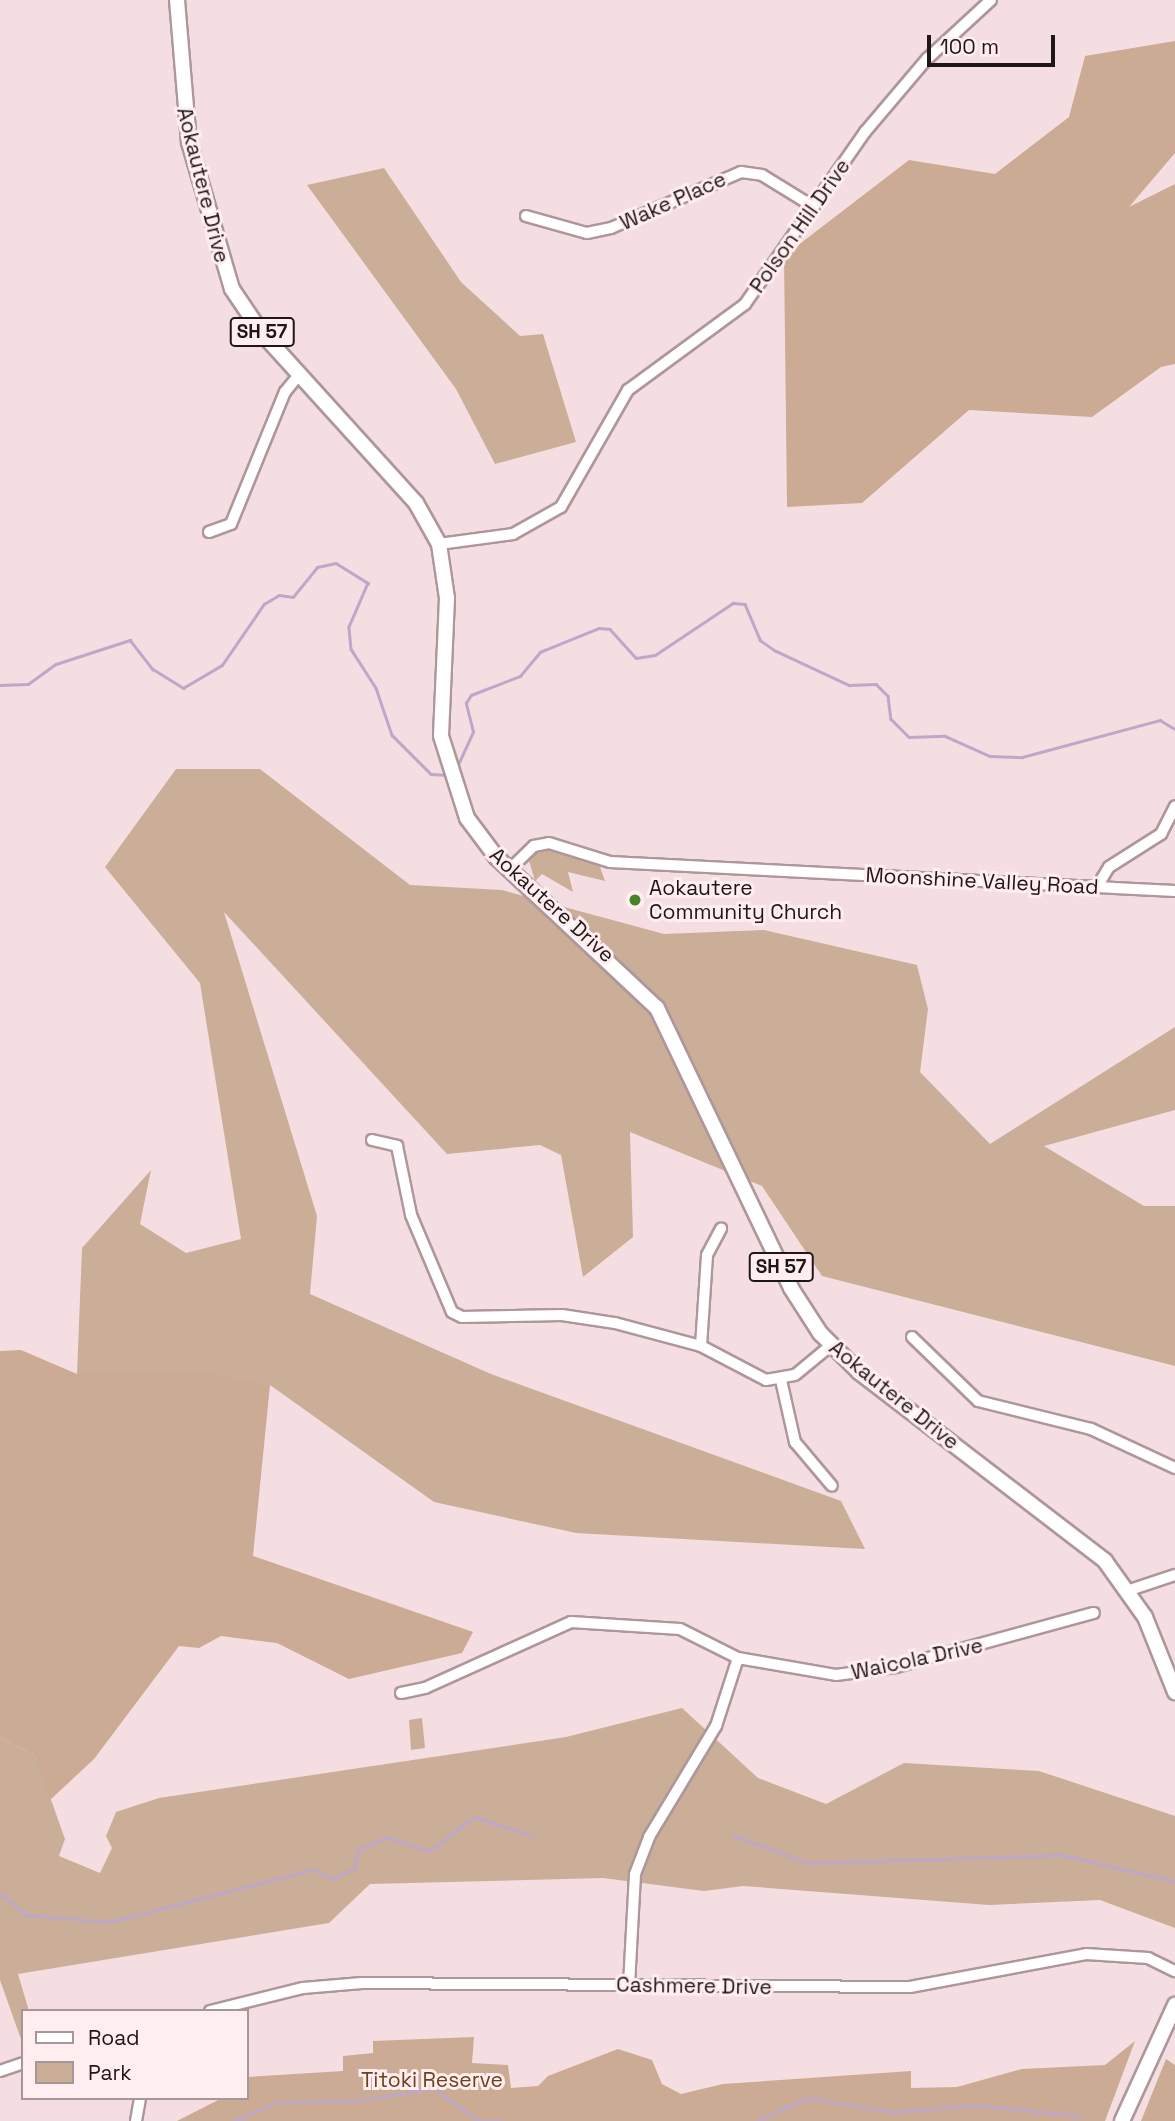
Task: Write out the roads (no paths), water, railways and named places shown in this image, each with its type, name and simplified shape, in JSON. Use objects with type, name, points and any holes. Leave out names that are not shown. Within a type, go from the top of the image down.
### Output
[{"type":"highway","name":"Aokautere Drive","points":[[177,0],[183,108],[217,252],[240,302],[299,374],[416,503],[439,544],[447,598],[440,718],[452,786],[477,834],[509,870],[572,921],[657,1008],[791,1288],[830,1346],[1083,1541],[1130,1590],[1175,1692]]},
{"type":"highway","points":[[1122,2121],[1175,2006]]},
{"type":"street","name":"Polson Hill Drive","points":[[439,544],[513,534],[561,506],[628,390],[745,304],[904,83],[991,0]]},
{"type":"street","name":"Wake Place","points":[[526,216],[587,233],[611,228],[741,172],[762,175],[814,207]]},
{"type":"street","points":[[209,532],[231,524],[285,392],[299,374]]},
{"type":"street","points":[[1097,887],[1109,867],[1161,834],[1175,806]]},
{"type":"street","name":"Moonshine Valley Road","points":[[509,870],[534,846],[548,843],[610,862],[1175,891]]},
{"type":"street","points":[[372,1140],[397,1146],[411,1215],[452,1312],[462,1317],[562,1315],[701,1346],[748,1374],[781,1380],[830,1346]]},
{"type":"street","points":[[701,1346],[707,1255],[720,1229]]},
{"type":"street","points":[[912,1337],[968,1396],[1022,1407],[1091,1429],[1175,1468]]},
{"type":"street","points":[[781,1380],[795,1442],[832,1486]]},
{"type":"street","points":[[1130,1590],[1175,1575]]},
{"type":"street","name":"Waicola Drive","points":[[401,1693],[425,1688],[571,1622],[680,1629],[738,1658],[835,1675],[896,1667],[1094,1613]]},
{"type":"street","points":[[629,1985],[635,1874],[649,1837],[716,1726],[738,1658]]},
{"type":"street","name":"Cashmere Drive","points":[[219,2009],[331,1985],[936,1986],[1086,1955],[1148,1958],[1175,1972]]},
{"type":"street","points":[[0,2071],[21,2064]]},
{"type":"street","points":[[136,2121],[140,2100]]},
{"type":"waterway","points":[[0,685],[28,684],[56,664],[130,640],[153,669],[183,688],[222,665],[264,604],[279,595],[293,597],[317,567],[336,563],[368,583],[349,627],[351,649],[376,688],[392,735],[431,774],[448,775]]},
{"type":"waterway","points":[[456,769],[473,732],[466,703],[471,695],[520,676],[540,652],[599,628],[610,629],[636,658],[655,655],[733,603],[745,604],[760,640],[776,651],[849,685],[876,684],[888,696],[891,719],[909,737],[945,736],[990,756],[1022,757],[1160,720],[1175,729]]},
{"type":"waterway","points":[[0,1893],[26,1915],[110,1922],[315,1869],[332,1879],[355,1868],[358,1850],[387,1837],[429,1851],[474,1817],[532,1836]]},
{"type":"waterway","points":[[733,1835],[808,1863],[1062,1855],[1175,1881]]},
{"type":"waterway","points":[[234,2121],[277,2102],[358,2101],[433,2088],[480,2121],[502,2121]]},
{"type":"waterway","points":[[756,2121],[808,2098],[894,2112],[975,2105],[1079,2116]]},
{"type":"place","name":"Aokautere Community Church","points":[[635,900]]},
{"type":"park label","name":"Titoki Reserve","points":[[432,2080]]}]
